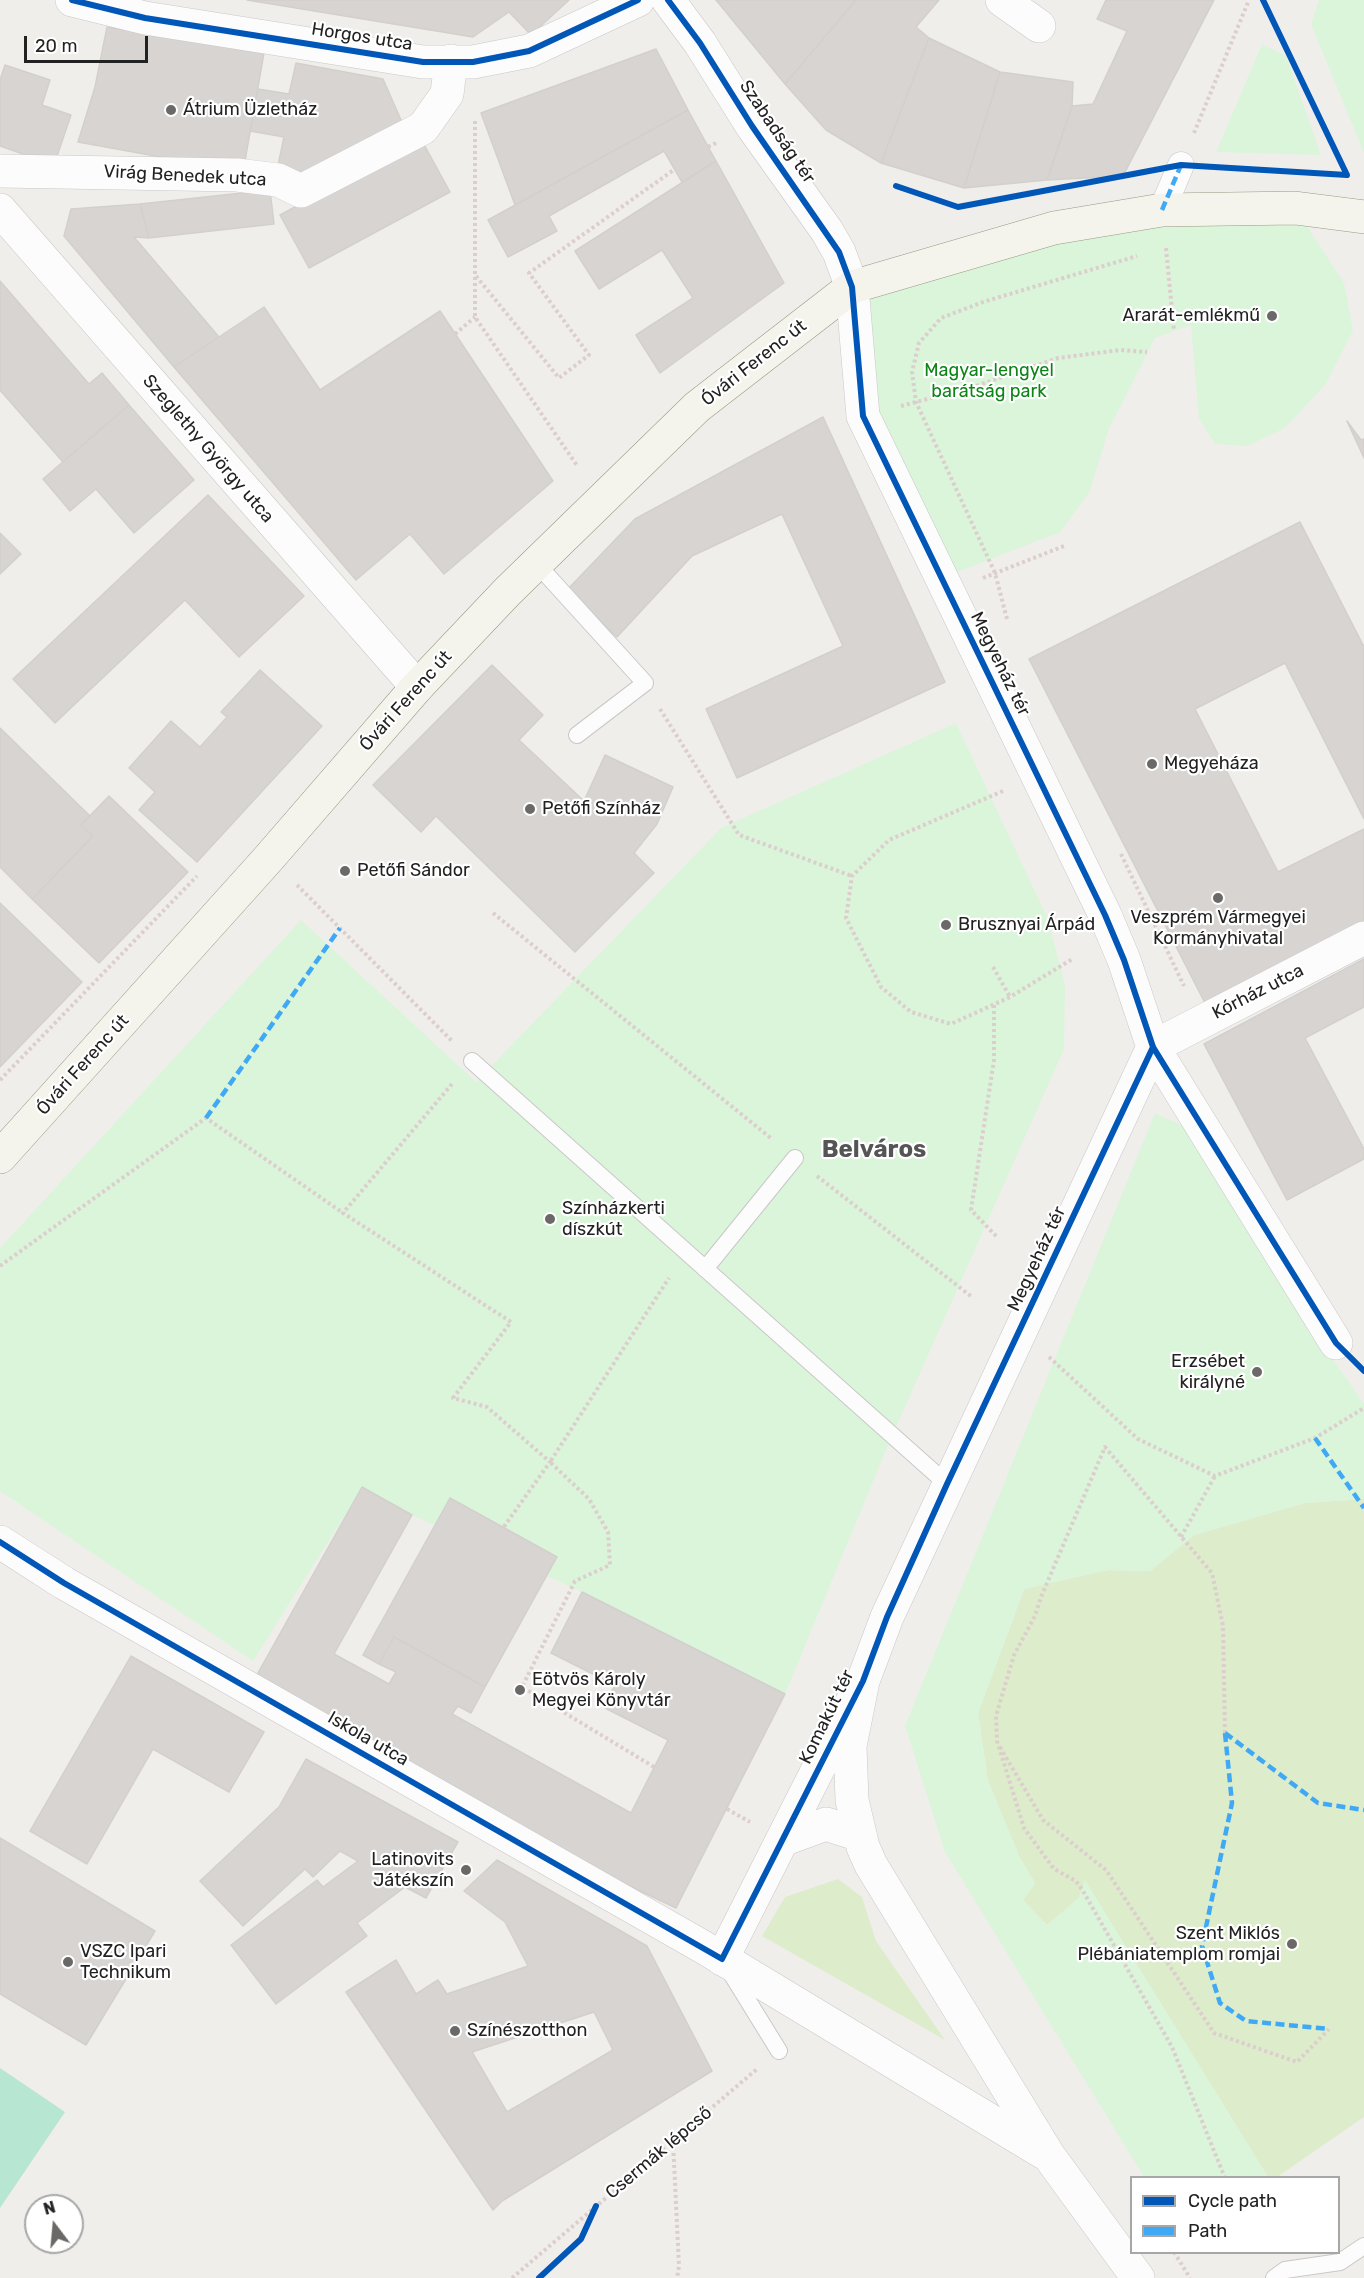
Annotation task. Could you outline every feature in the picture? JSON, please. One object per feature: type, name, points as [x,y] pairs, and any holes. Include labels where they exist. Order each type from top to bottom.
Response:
[{"type":"main road","points":[[852,287],[1054,228],[1162,210],[1295,208],[1364,217]]},
{"type":"main road","name":"Óvári Ferenc út","points":[[0,1157],[260,867],[417,687],[536,563],[697,407],[852,287]]},
{"type":"street","name":"Horgos utca","points":[[72,0],[145,18],[423,62],[473,62],[529,51],[638,0]]},
{"type":"street","name":"Szabadság tér","points":[[668,0],[700,43],[752,126],[827,231],[839,252],[852,287]]},
{"type":"street","points":[[1002,0],[1039,26]]},
{"type":"street","name":"Virág Benedek utca","points":[[0,171],[237,175],[278,180],[301,191],[423,128],[447,94],[451,61]]},
{"type":"street","points":[[1162,210],[1181,165]]},
{"type":"street","name":"Szeglethy György utca","points":[[0,210],[417,687]]},
{"type":"street","name":"Megyeház tér","points":[[852,287],[863,416],[1105,915],[1124,960],[1153,1047],[1336,1343]]},
{"type":"street","name":"Kórház utca","points":[[1153,1047],[1364,938]]},
{"type":"street","name":"Megyeház tér","points":[[947,1484],[1153,1047]]},
{"type":"street","name":"Komakút tér","points":[[722,1959],[863,1681],[887,1617],[947,1484]]},
{"type":"street","name":"Iskola utca","points":[[0,1542],[64,1583],[722,1959]]},
{"type":"street","name":"Komakút tér","points":[[863,1681],[849,1746],[852,1800],[860,1835],[871,1865],[1048,2156],[1138,2278]]},
{"type":"street","points":[[782,1840],[826,1824],[860,1835]]},
{"type":"street","points":[[722,1959],[1048,2156]]},
{"type":"lane","points":[[536,563],[645,683],[577,735]]},
{"type":"lane","points":[[471,1061],[947,1484]]},
{"type":"lane","points":[[705,1269],[795,1158]]},
{"type":"lane","points":[[722,1959],[778,2051]]},
{"type":"lane","points":[[1274,2278],[1285,2270],[1340,2262],[1364,2246]]},
{"type":"path","points":[[1181,165],[1249,0]]},
{"type":"path","points":[[475,119],[475,317],[578,467]]},
{"type":"path","points":[[476,276],[559,378],[590,355],[529,273],[675,169]]},
{"type":"path","points":[[1162,210],[1174,331]]},
{"type":"path","points":[[1154,250],[1178,247]]},
{"type":"path","points":[[994,573],[916,402],[912,372],[919,343],[941,318],[983,302],[1143,254]]},
{"type":"path","points":[[455,333],[475,317]]},
{"type":"path","points":[[916,402],[976,386],[1058,358],[1121,350],[1147,352]]},
{"type":"path","points":[[948,591],[1064,546]]},
{"type":"path","points":[[645,683],[739,835],[852,876]]},
{"type":"path","points":[[1004,791],[889,840],[852,876],[846,918],[881,987],[911,1012],[951,1024],[1010,997],[1074,958]]},
{"type":"path","points":[[294,882],[471,1061],[343,1213]]},
{"type":"path","points":[[493,913],[795,1158],[972,1297]]},
{"type":"path","points":[[993,967],[1010,997]]},
{"type":"path","points":[[994,1005],[994,1060],[971,1210],[998,1238]]},
{"type":"path","points":[[0,1266],[206,1118],[343,1213],[511,1322],[453,1398],[487,1407],[589,1499],[608,1532],[610,1565],[575,1581],[522,1687],[654,1767]]},
{"type":"path","points":[[503,1528],[550,1462],[686,1251]]},
{"type":"path","points":[[1046,1354],[1138,1439],[1215,1476]]},
{"type":"path","points":[[1181,1537],[1215,1476],[1315,1438],[1364,1408]]},
{"type":"path","points":[[1224,2176],[1172,2047],[1083,1891],[1076,1881],[1054,1869],[1024,1828],[997,1741],[996,1716],[1014,1654],[1035,1616],[1105,1447],[1212,1572],[1223,1626],[1225,1733]]},
{"type":"path","points":[[997,1741],[1043,1820],[1106,1870],[1214,2033],[1297,2062],[1329,2029]]},
{"type":"path","points":[[673,2140],[679,2266],[677,2278]]},
{"type":"path","points":[[1175,2254],[1190,2278]]},
{"type":"green space","points":[[1319,0],[1364,0],[1364,153],[1311,24]]},
{"type":"green space","points":[[1262,44],[1286,56],[1321,155],[1216,152]]},
{"type":"green space","name":"Magyar-lengyel barátság park","points":[[1295,208],[1344,283],[1353,331],[1325,385],[1285,428],[1247,446],[1215,444],[1199,419],[1191,325],[1155,338],[1108,431],[1090,491],[1060,532],[942,578],[863,416],[852,287],[1054,228]]},
{"type":"green space","points":[[956,723],[1047,917],[1065,985],[1064,1049],[888,1445],[785,1694],[582,1592],[412,1515],[362,1488],[253,1661],[0,1491],[0,1248],[301,920],[476,1082],[721,828]]},
{"type":"green space","points":[[1155,1113],[1185,1127],[1303,1317],[1364,1404],[1364,1499],[1305,1503],[1194,1535],[1150,1571],[1108,1570],[1024,1589],[978,1714],[988,1781],[1020,1858],[1035,1884],[1023,1900],[1047,1925],[1079,1898],[1085,1880],[1267,2176],[1143,2176],[945,1852],[905,1726]]},
{"type":"green space","points":[[1364,1499],[1364,2117],[1278,2176],[1267,2176],[1085,1881],[1079,1898],[1047,1925],[1023,1900],[1035,1883],[1020,1858],[988,1781],[978,1713],[1024,1589],[1108,1570],[1150,1571],[1194,1535],[1305,1503]]},
{"type":"green space","points":[[838,1879],[862,1897],[876,1941],[945,2040],[762,1936],[785,1897]]},
{"type":"green space","points":[[0,2068],[65,2112],[0,2208]]},
{"type":"building","points":[[247,0],[569,0],[531,35],[509,12],[473,37]]},
{"type":"building","points":[[716,0],[856,0],[785,84]]},
{"type":"building","points":[[856,0],[939,0],[916,27],[929,38],[881,163],[826,130],[785,84]]},
{"type":"building","points":[[1106,0],[1214,0],[1123,176],[1047,180],[1072,106],[1093,104],[1127,31],[1097,19]]},
{"type":"building","name":"Átrium Üzletház","points":[[107,27],[264,53],[243,172],[78,142],[95,87]]},
{"type":"building","points":[[929,38],[1000,72],[964,188],[881,163]]},
{"type":"building","points":[[656,49],[688,110],[515,205],[481,113]]},
{"type":"building","points":[[296,63],[383,79],[405,129],[311,175],[277,170],[284,137],[250,131],[258,89],[289,94]]},
{"type":"building","points":[[5,65],[50,80],[42,105],[71,115],[54,165],[0,146],[0,80]]},
{"type":"building","points":[[1000,72],[1073,82],[1072,106],[1047,180],[964,188]]},
{"type":"building","points":[[688,110],[716,161],[682,182],[664,151],[549,216],[557,231],[508,257],[488,220]]},
{"type":"building","points":[[421,139],[450,192],[309,268],[280,215]]},
{"type":"building","points":[[716,161],[784,283],[660,373],[636,335],[693,298],[662,250],[599,289],[575,251]]},
{"type":"building","points":[[270,190],[274,224],[149,238],[140,204]]},
{"type":"building","points":[[140,204],[149,238],[134,237],[219,337],[174,367],[64,236],[71,209]]},
{"type":"building","points":[[0,281],[89,384],[102,373],[129,405],[63,462],[0,390]]},
{"type":"building","points":[[264,307],[320,390],[440,311],[553,481],[444,574],[410,534],[356,580],[174,367]]},
{"type":"building","points":[[129,405],[194,480],[134,533],[96,489],[70,511],[43,479]]},
{"type":"building","points":[[823,417],[945,682],[737,778],[706,709],[843,646],[782,514],[692,556],[617,637],[567,590],[635,519]]},
{"type":"building","points":[[1347,421],[1361,440],[1364,439],[1364,458]]},
{"type":"building","points":[[208,495],[304,596],[239,657],[185,600],[55,723],[13,679]]},
{"type":"building","name":"Megyeháza","points":[[1300,522],[1364,647],[1364,819],[1285,663],[1195,709],[1278,872],[1364,829],[1364,929],[1208,1009],[1029,659]]},
{"type":"building","points":[[0,533],[21,554],[0,574]]},
{"type":"building","name":"Petőfi Színház","points":[[492,665],[543,715],[519,740],[584,801],[605,755],[673,787],[657,824],[634,853],[654,873],[575,952],[436,816],[421,832],[373,785]]},
{"type":"building","points":[[260,670],[322,726],[197,862],[139,810],[155,792],[129,768],[171,721],[200,747],[227,717],[221,712]]},
{"type":"building","points":[[0,728],[90,816],[81,825],[93,836],[32,899],[0,867]]},
{"type":"building","points":[[109,796],[188,872],[99,963],[32,899],[93,836],[81,825]]},
{"type":"building","points":[[0,903],[82,982],[0,1067]]},
{"type":"building","points":[[1364,959],[1364,1007],[1305,1038],[1364,1149],[1364,1159],[1287,1200],[1204,1044]]},
{"type":"building","points":[[362,1487],[412,1515],[334,1654],[389,1684],[396,1672],[379,1664],[394,1637],[485,1687],[471,1713],[458,1706],[452,1714],[631,1813],[668,1740],[603,1707],[615,1685],[551,1653],[582,1592],[785,1694],[676,1908],[598,1871],[254,1680]]},
{"type":"building","points":[[450,1498],[557,1557],[485,1687],[394,1637],[379,1664],[363,1655]]},
{"type":"building","points":[[131,1656],[264,1732],[229,1792],[153,1749],[87,1864],[30,1831]]},
{"type":"building","points":[[306,1759],[458,1842],[426,1898],[405,1887],[357,1923],[367,1936],[276,2004],[231,1945],[317,1880],[323,1887],[358,1861],[340,1851],[313,1877],[305,1869],[243,1926],[200,1881],[279,1807]]},
{"type":"building","name":"VSZC Ipari Technikum","points":[[0,1838],[155,1931],[86,2045],[0,1994]]},
{"type":"building","name":"Színészotthon","points":[[497,1860],[647,1946],[712,2071],[502,2201],[493,2210],[346,1992],[396,1960],[416,1994],[438,1980],[447,1994],[528,1966],[505,1922],[464,1891]],"holes":[[[594,2012],[613,2050],[507,2112],[472,2052]]]},
{"type":"marked path","points":[[1162,210],[1181,165]]},
{"type":"marked path","points":[[206,1118],[340,928]]},
{"type":"marked path","points":[[1315,1438],[1364,1508]]},
{"type":"marked path","points":[[1225,1733],[1232,1803],[1202,1946],[1220,2003],[1246,2021],[1329,2029]]},
{"type":"marked path","points":[[1225,1733],[1318,1803],[1364,1810]]},
{"type":"cycle path","points":[[72,0],[145,18],[423,62],[473,62],[529,51],[638,0]]},
{"type":"cycle path","points":[[668,0],[700,43],[752,126],[839,252],[852,287],[863,416],[1105,915],[1124,960],[1153,1047],[1336,1343],[1364,1371]]},
{"type":"cycle path","points":[[896,186],[958,207],[1181,165],[1347,175],[1263,0]]},
{"type":"cycle path","points":[[0,1542],[64,1583],[722,1959],[863,1681],[887,1617],[947,1484],[1153,1047]]},
{"type":"cycle path","points":[[539,2278],[581,2239],[596,2206]]},
{"type":"place","name":"Átrium Üzletház","points":[[171,110]]},
{"type":"place","name":"Ararát-emlékmű","points":[[1272,316]]},
{"type":"place","name":"Megyeháza","points":[[1152,764]]},
{"type":"place","name":"Petőfi Színház","points":[[530,809]]},
{"type":"place","name":"Petőfi Sándor","points":[[345,871]]},
{"type":"place","name":"Veszprém Vármegyei Kormányhivatal","points":[[1218,898]]},
{"type":"place","name":"Brusznyai Árpád","points":[[946,925]]},
{"type":"place","name":"Színházkerti díszkút","points":[[550,1219]]},
{"type":"place","name":"Erzsébet királyné","points":[[1257,1372]]},
{"type":"place","name":"Eötvös Károly Megyei Könyvtár","points":[[520,1690]]},
{"type":"place","name":"Latinovits Játékszín","points":[[466,1870]]},
{"type":"place","name":"Szent Miklós Plébániatemplom romjai","points":[[1292,1944]]},
{"type":"place","name":"VSZC Ipari Technikum","points":[[68,1962]]},
{"type":"place","name":"Színészotthon","points":[[455,2031]]},
{"type":"district","name":"Belváros","points":[[874,1150]]}]
